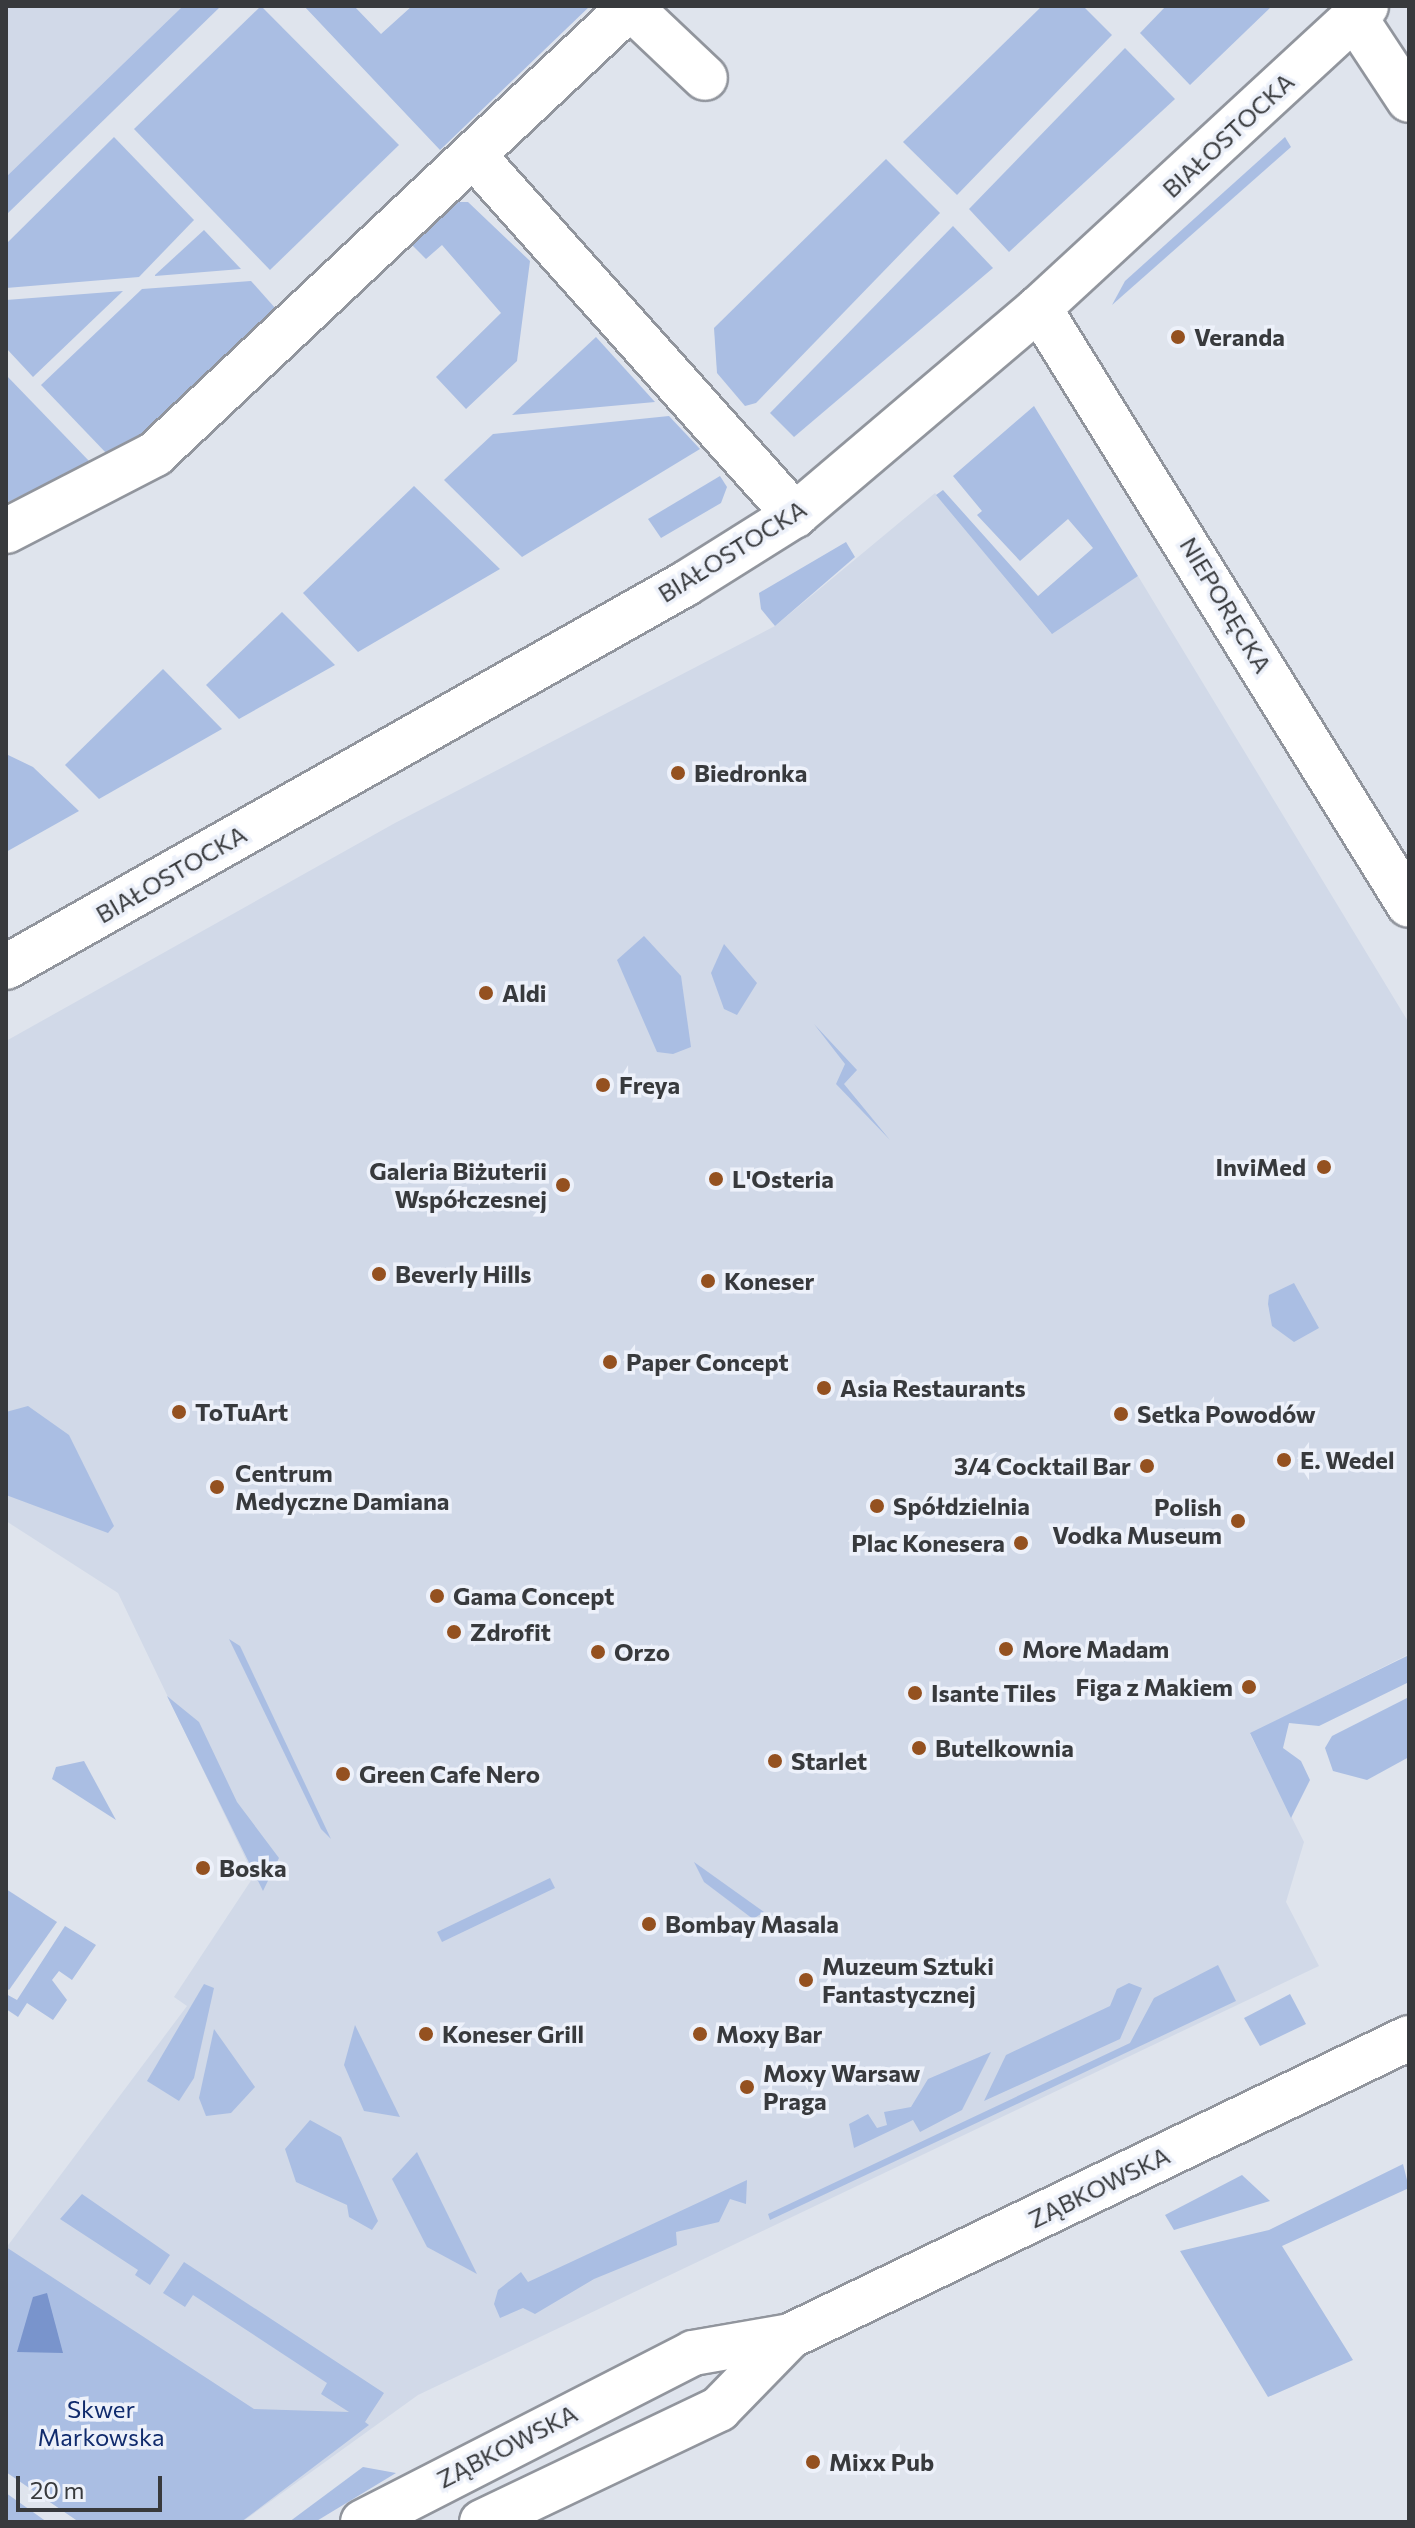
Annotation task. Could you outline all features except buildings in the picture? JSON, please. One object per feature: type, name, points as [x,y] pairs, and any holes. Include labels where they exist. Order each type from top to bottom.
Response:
[{"type":"street","points":[[6,531],[155,454],[630,6],[705,78]]},
{"type":"street","points":[[1360,12],[1409,100]]},
{"type":"street","name":"BIAŁOSTOCKA","points":[[6,967],[685,584],[795,515],[1039,308],[1360,12]]},
{"type":"street","points":[[474,156],[795,515]]},
{"type":"street","name":"NIEPORĘCKA","points":[[1039,308],[1409,905]]},
{"type":"street","name":"ZĄBKOWSKA","points":[[363,2522],[693,2353],[790,2336],[1409,2038]]},
{"type":"street","name":"ZĄBKOWSKA","points":[[482,2522],[719,2409],[790,2336]]},
{"type":"shaded area","points":[[6,6],[183,6],[6,177]]},
{"type":"shaded area","name":"Koneser","points":[[935,493],[1051,633],[1138,576],[1409,1023],[1409,1654],[1250,1734],[1304,1842],[1286,1902],[1319,1966],[418,2395],[242,2522],[79,2522],[6,2472],[6,2248],[187,2006],[174,1997],[254,1876],[118,1593],[6,1521],[6,1041],[395,823],[775,626]]},
{"type":"shaded area","points":[[47,2293],[63,2353],[17,2352],[33,2297]]},
{"type":"green space","points":[[183,6],[221,6],[6,215],[6,177]]},
{"type":"green space","points":[[261,6],[399,145],[270,270],[134,129]]},
{"type":"green space","points":[[304,6],[354,6],[381,34],[412,6],[590,6],[440,150]]},
{"type":"green space","points":[[1042,6],[1083,6],[1112,35],[957,195],[903,142]]},
{"type":"green space","points":[[1166,6],[1272,6],[1190,85],[1140,33]]},
{"type":"green space","points":[[1125,48],[1175,99],[1009,252],[969,209]]},
{"type":"green space","points":[[114,137],[194,220],[139,277],[6,288],[6,244]]},
{"type":"green space","points":[[1285,137],[1291,147],[1112,305],[1125,281]]},
{"type":"green space","points":[[886,159],[940,213],[756,403],[745,406],[717,373],[714,328]]},
{"type":"green space","points":[[448,202],[468,202],[530,261],[517,361],[466,409],[436,377],[501,313],[442,245],[426,259],[407,240]]},
{"type":"green space","points":[[953,226],[993,268],[794,437],[770,413]]},
{"type":"green space","points":[[204,230],[241,269],[155,276],[155,275]]},
{"type":"green space","points":[[251,281],[276,309],[139,438],[108,455],[41,385],[142,289]]},
{"type":"green space","points":[[123,291],[33,377],[6,348],[6,300]]},
{"type":"green space","points":[[596,337],[655,402],[512,415]]},
{"type":"green space","points":[[6,375],[90,462],[6,503]]},
{"type":"green space","points":[[1034,406],[1138,576],[1052,634],[936,495],[943,490],[1038,596],[1093,548],[1068,519],[1020,561],[977,515],[982,511],[953,476]]},
{"type":"green space","points":[[669,416],[700,449],[522,557],[444,480],[493,434]]},
{"type":"green space","points":[[720,476],[727,487],[721,503],[661,538],[648,519]]},
{"type":"green space","points":[[414,486],[500,569],[358,652],[303,593]]},
{"type":"green space","points":[[846,542],[855,557],[775,626],[761,609],[759,593]]},
{"type":"green space","points":[[282,612],[335,665],[239,719],[206,685]]},
{"type":"green space","points":[[163,669],[222,729],[99,799],[65,765]]},
{"type":"green space","points":[[6,754],[33,767],[79,811],[6,852]]},
{"type":"green space","points":[[644,936],[681,976],[691,1047],[673,1054],[657,1052],[617,960]]},
{"type":"green space","points":[[724,944],[757,983],[737,1015],[724,1009],[711,973]]},
{"type":"green space","points":[[814,1024],[857,1070],[844,1084],[890,1140],[836,1084],[845,1064]]},
{"type":"green space","points":[[1294,1283],[1319,1328],[1294,1342],[1272,1326],[1268,1304],[1269,1295]]},
{"type":"green space","points":[[28,1406],[69,1435],[114,1526],[108,1533],[6,1495],[6,1412]]},
{"type":"green space","points":[[229,1639],[240,1646],[331,1839],[321,1829]]},
{"type":"green space","points":[[1409,1655],[1409,1682],[1319,1726],[1289,1723],[1283,1748],[1301,1761],[1310,1780],[1291,1818],[1250,1733]]},
{"type":"green space","points":[[167,1696],[199,1722],[237,1802],[279,1858],[263,1891]]},
{"type":"green space","points":[[1409,1697],[1409,1757],[1367,1780],[1333,1771],[1325,1748],[1332,1736]]},
{"type":"green space","points":[[84,1761],[116,1820],[52,1779],[56,1767]]},
{"type":"green space","points":[[694,1862],[764,1912],[753,1919],[704,1882]]},
{"type":"green space","points":[[550,1878],[555,1888],[442,1942],[437,1932]]},
{"type":"green space","points":[[6,1889],[57,1922],[9,1990],[6,1988]]},
{"type":"green space","points":[[65,1926],[96,1945],[72,1980],[59,1971],[52,1980],[67,2000],[53,2020],[27,2003],[18,2017],[6,2009],[6,1994],[17,2000]]},
{"type":"green space","points":[[1218,1965],[1236,2001],[770,2220],[768,2214],[1130,2043],[1154,1998]]},
{"type":"green space","points":[[1129,1983],[1142,1988],[1120,2039],[984,2101],[1006,2055],[1110,2006],[1117,1989]]},
{"type":"green space","points":[[204,1984],[214,1988],[194,2078],[179,2101],[147,2081]]},
{"type":"green space","points":[[1290,1994],[1306,2024],[1260,2046],[1244,2018]]},
{"type":"green space","points":[[355,2025],[400,2117],[364,2111],[344,2065]]},
{"type":"green space","points":[[214,2029],[255,2087],[231,2113],[206,2116],[199,2098]]},
{"type":"green space","points":[[991,2052],[962,2110],[920,2132],[913,2120],[854,2148],[849,2124],[868,2114],[877,2128],[887,2125],[884,2112],[911,2107],[928,2079]]},
{"type":"green space","points":[[310,2120],[341,2137],[378,2221],[372,2230],[349,2217],[347,2205],[296,2182],[285,2149]]},
{"type":"green space","points":[[417,2152],[477,2274],[427,2247],[392,2179]]},
{"type":"green space","points":[[1403,2164],[1409,2188],[1282,2246],[1353,2360],[1268,2397],[1180,2251],[1269,2230]]},
{"type":"green space","points":[[1242,2175],[1270,2201],[1174,2230],[1165,2215]]},
{"type":"green space","points":[[747,2180],[746,2204],[730,2199],[719,2222],[676,2232],[677,2245],[594,2279],[535,2314],[523,2308],[500,2318],[494,2304],[498,2290],[521,2272],[528,2282]]},
{"type":"green space","points":[[82,2194],[170,2255],[150,2285],[135,2275],[138,2270],[60,2219]]},
{"type":"green space","name":"Skwer Markowska","points":[[6,2247],[254,2409],[349,2412],[321,2394],[327,2383],[193,2295],[185,2307],[163,2293],[184,2262],[384,2393],[365,2422],[369,2425],[241,2522],[79,2522],[6,2472]]},
{"type":"green space","points":[[363,2467],[396,2473],[315,2522],[289,2522]]},
{"type":"green space","points":[[6,2493],[47,2522],[6,2522]]},
{"type":"place","name":"Veranda","points":[[1178,337]]},
{"type":"place","name":"Biedronka","points":[[678,773]]},
{"type":"place","name":"Aldi","points":[[486,993]]},
{"type":"place","name":"Freya","points":[[603,1085]]},
{"type":"place","name":"InviMed","points":[[1324,1167]]},
{"type":"place","name":"L'Osteria","points":[[716,1179]]},
{"type":"place","name":"Galeria Biżuterii Współczesnej","points":[[563,1185]]},
{"type":"place","name":"Beverly Hills","points":[[379,1274]]},
{"type":"place","name":"Koneser","points":[[708,1281]]},
{"type":"place","name":"Paper Concept","points":[[610,1362]]},
{"type":"place","name":"Asia Restaurants","points":[[824,1388]]},
{"type":"place","name":"ToTuArt","points":[[179,1412]]},
{"type":"place","name":"Setka Powodów","points":[[1121,1414]]},
{"type":"place","name":"E. Wedel","points":[[1284,1460]]},
{"type":"place","name":"3/4 Cocktail Bar","points":[[1147,1466]]},
{"type":"place","name":"Centrum Medyczne Damiana","points":[[217,1487]]},
{"type":"place","name":"Spółdzielnia","points":[[877,1506]]},
{"type":"place","name":"Polish Vodka Museum","points":[[1238,1521]]},
{"type":"place","name":"Plac Konesera","points":[[1021,1543]]},
{"type":"place","name":"Gama Concept","points":[[437,1596]]},
{"type":"place","name":"Zdrofit","points":[[454,1632]]},
{"type":"place","name":"More Madam","points":[[1006,1649]]},
{"type":"place","name":"Orzo","points":[[598,1652]]},
{"type":"place","name":"Figa z Makiem","points":[[1249,1687]]},
{"type":"place","name":"Isante Tiles","points":[[915,1693]]},
{"type":"place","name":"Butelkownia","points":[[919,1748]]},
{"type":"place","name":"Starlet","points":[[775,1761]]},
{"type":"place","name":"Green Cafe Nero","points":[[343,1774]]},
{"type":"place","name":"Boska","points":[[203,1868]]},
{"type":"place","name":"Bombay Masala","points":[[649,1924]]},
{"type":"place","name":"Muzeum Sztuki Fantastycznej","points":[[806,1980]]},
{"type":"place","name":"Koneser Grill","points":[[426,2034]]},
{"type":"place","name":"Moxy Bar","points":[[700,2034]]},
{"type":"place","name":"Moxy Warsaw Praga","points":[[747,2087]]},
{"type":"place","name":"Mixx Pub","points":[[813,2462]]}]
